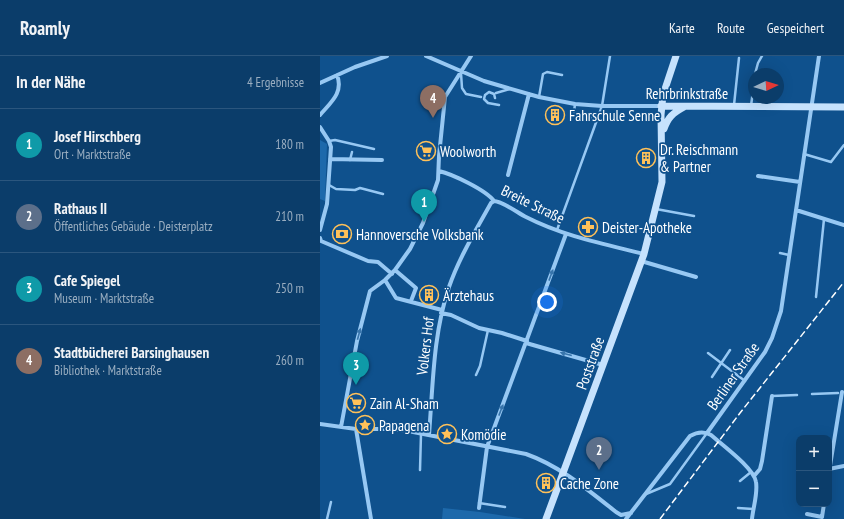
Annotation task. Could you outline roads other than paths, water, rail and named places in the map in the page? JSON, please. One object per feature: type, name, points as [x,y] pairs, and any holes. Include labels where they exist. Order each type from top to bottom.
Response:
[{"type":"main road","name":"Poststraße","points":[[546,519],[644,254],[662,182],[661,106],[663,94],[676,56]]},
{"type":"main road","name":"Rehrbrinkstraße","points":[[661,106],[844,107]]},
{"type":"main road","points":[[662,135],[666,121],[669,117],[684,107]]},
{"type":"street","points":[[320,83],[356,67],[387,56]]},
{"type":"street","name":"Rehrbrinkstraße","points":[[426,56],[484,81],[539,97],[575,104],[602,106],[661,106]]},
{"type":"street","points":[[341,427],[357,341],[370,291],[394,272],[410,249],[423,223],[438,180],[445,97],[471,56]]},
{"type":"street","name":"Berliner Straße","points":[[626,519],[690,436],[701,432],[708,433],[745,382],[765,352],[772,338],[781,311],[819,56]]},
{"type":"street","points":[[320,115],[336,95],[339,88],[337,75]]},
{"type":"street","points":[[508,174],[529,94]]},
{"type":"street","points":[[320,127],[331,147],[327,204],[320,230]]},
{"type":"street","points":[[330,159],[382,160]]},
{"type":"street","name":"Breite Straße","points":[[439,171],[481,191],[494,201],[497,201],[531,220],[557,231],[644,254]]},
{"type":"street","points":[[758,176],[800,182]]},
{"type":"street","name":"Volkers Hof","points":[[429,435],[437,338],[442,311],[449,286],[456,270],[491,203],[494,201]]},
{"type":"street","points":[[796,210],[844,225]]},
{"type":"street","points":[[479,506],[487,446],[566,234]]},
{"type":"street","points":[[320,238],[321,241],[368,261],[378,262],[394,272],[416,288],[411,302]]},
{"type":"street","points":[[641,262],[696,277]]},
{"type":"street","points":[[385,280],[396,298],[442,311],[479,328],[502,333],[526,342],[603,365]]},
{"type":"street","points":[[832,450],[841,392]]},
{"type":"street","points":[[754,476],[760,469],[762,461],[772,396]]},
{"type":"street","points":[[320,424],[356,429],[394,429],[526,454],[540,459],[563,473],[621,515],[631,513]]},
{"type":"street","points":[[356,429],[371,519]]},
{"type":"street","points":[[708,433],[754,476],[756,488],[752,519]]},
{"type":"street","points":[[832,469],[844,466]]},
{"type":"street","points":[[807,514],[823,518],[824,507]]},
{"type":"lane","points":[[557,231],[602,106],[610,56]]},
{"type":"lane","points":[[757,68],[762,56]]},
{"type":"lane","points":[[734,107],[739,58]]},
{"type":"lane","points":[[461,71],[463,90],[466,94],[481,97]]},
{"type":"lane","points":[[539,97],[543,74],[547,72],[562,74]]},
{"type":"lane","points":[[496,93],[510,89]]},
{"type":"lane","points":[[495,98],[494,94],[489,92],[484,95],[484,99],[488,104],[499,105]]},
{"type":"lane","points":[[575,104],[574,112],[598,119]]},
{"type":"lane","points":[[329,141],[335,140],[374,150]]},
{"type":"lane","points":[[804,154],[831,162],[844,145]]},
{"type":"lane","points":[[350,160],[352,152]]},
{"type":"lane","points":[[382,160],[385,156]]},
{"type":"lane","points":[[329,185],[336,189],[355,190],[360,188],[383,194]]},
{"type":"lane","points":[[656,209],[694,216]]},
{"type":"lane","points":[[816,297],[824,218]]},
{"type":"lane","points":[[780,252],[789,255]]},
{"type":"lane","points":[[476,375],[480,366],[488,330]]},
{"type":"lane","points":[[712,377],[730,350]]},
{"type":"lane","points":[[708,353],[745,382]]},
{"type":"lane","points":[[812,394],[841,392]]},
{"type":"lane","points":[[772,396],[798,395]]},
{"type":"lane","points":[[420,470],[421,433]]},
{"type":"lane","points":[[645,494],[670,484],[708,433]]},
{"type":"lane","points":[[740,480],[751,472]]},
{"type":"lane","points":[[327,519],[331,502]]},
{"type":"lane","points":[[479,506],[505,507]]},
{"type":"lane","points":[[738,508],[753,509]]},
{"type":"railway","points":[[660,519],[740,413],[844,282]]},
{"type":"place","name":"Fahrschule Senne","points":[[555,115]]},
{"type":"place","name":"Stadtbücherei Barsinghausen","points":[[433,118]]},
{"type":"place","name":"Woolworth","points":[[426,151]]},
{"type":"place","name":"Dr. Reischmann & Partner","points":[[646,158]]},
{"type":"place","name":"Josef Hirschberg","points":[[424,222]]},
{"type":"place","name":"Deister-Apotheke","points":[[588,227]]},
{"type":"place","name":"Hannoversche Volksbank","points":[[342,234]]},
{"type":"place","name":"Ärztehaus","points":[[429,295]]},
{"type":"place","name":"Cafe Spiegel","points":[[356,385]]},
{"type":"place","name":"Zain Al-Sham","points":[[356,403]]},
{"type":"place","name":"Papagena","points":[[365,425]]},
{"type":"place","name":"Komödie","points":[[447,434]]},
{"type":"place","name":"Rathaus II","points":[[599,470]]},
{"type":"place","name":"Cache Zone","points":[[546,483]]}]
